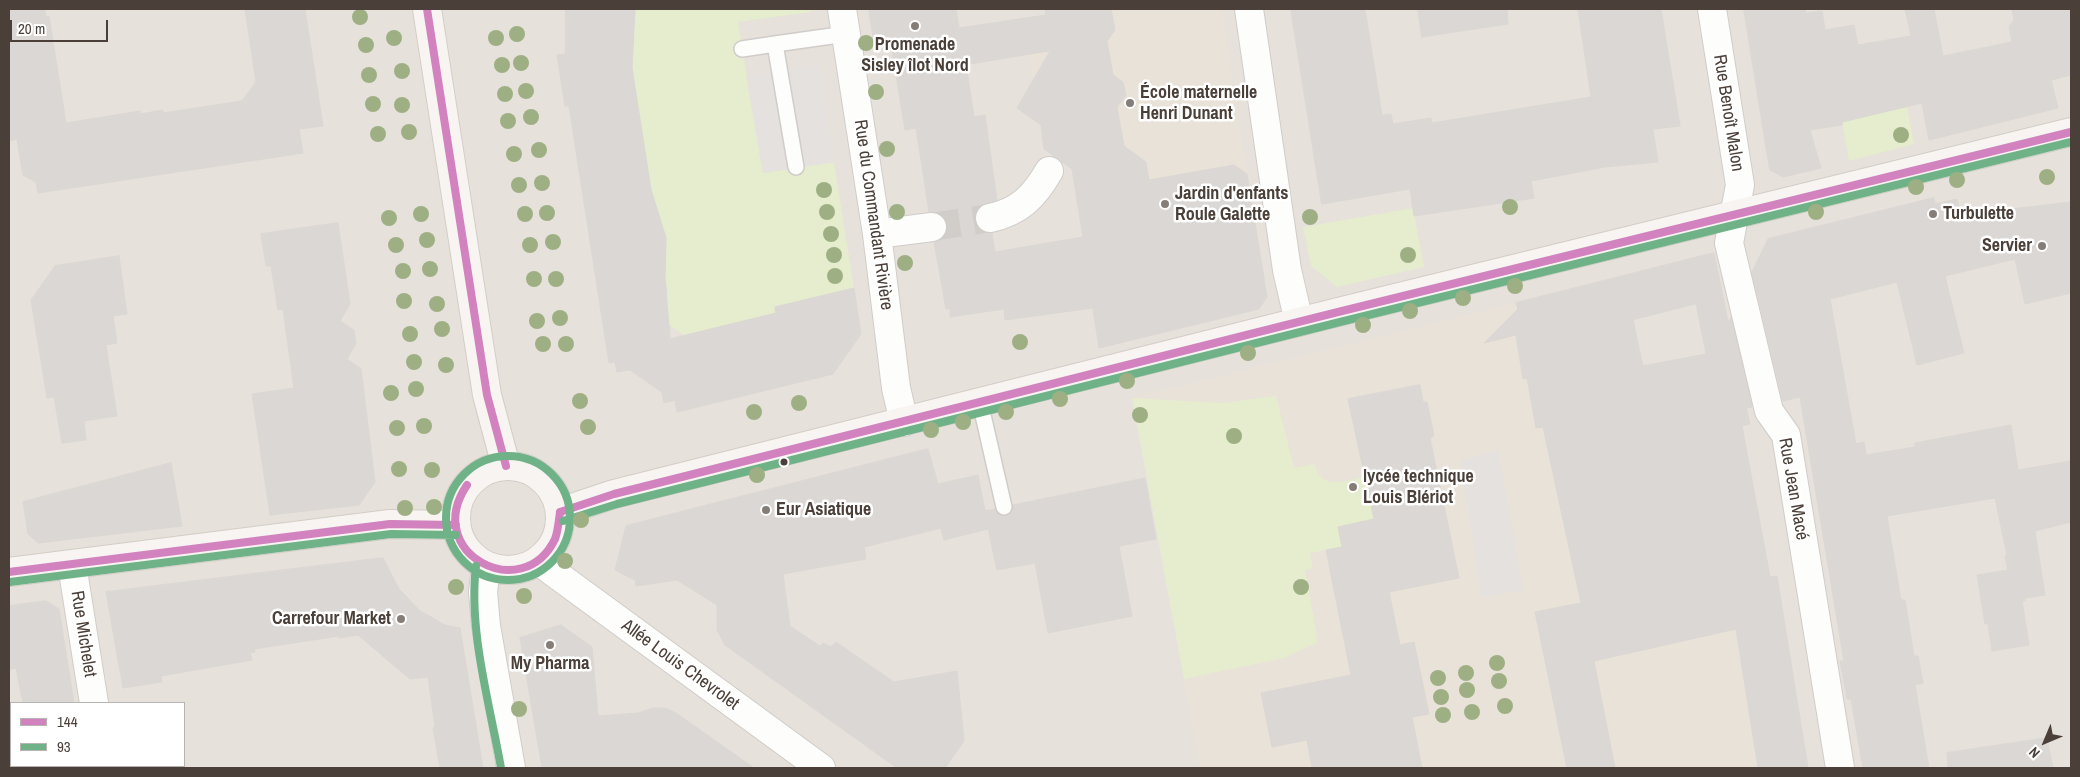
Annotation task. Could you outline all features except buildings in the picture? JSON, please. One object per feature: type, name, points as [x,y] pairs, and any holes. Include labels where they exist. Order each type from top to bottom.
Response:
[{"type":"street","points":[[426,9],[487,395],[506,466]]},
{"type":"street","points":[[1249,9],[1287,270],[1298,322]]},
{"type":"street","name":"Rue Benoît Malon","points":[[1712,9],[1740,185],[1734,216]]},
{"type":"street","name":"Rue du Commandant Rivière","points":[[844,21],[877,234],[896,388],[904,422]]},
{"type":"street","points":[[560,512],[598,498],[1298,322],[2071,132]]},
{"type":"street","points":[[990,218],[1007,214],[1020,208],[1037,191],[1049,171]]},
{"type":"street","name":"Rue Jean Macé","points":[[1734,216],[1729,243],[1769,410],[1786,435],[1840,768]]},
{"type":"street","points":[[877,234],[932,227]]},
{"type":"street","points":[[506,466],[526,469],[541,478],[554,493],[560,512],[560,524],[556,540],[546,554],[529,567],[508,571],[486,566],[466,550],[456,525],[458,501],[465,487],[483,472],[506,466]]},
{"type":"street","points":[[9,572],[390,524],[456,525]]},
{"type":"street","name":"Allée Louis Chevrolet","points":[[538,561],[821,768]]},
{"type":"street","name":"Rue Michelet","points":[[72,565],[94,702]]},
{"type":"street","points":[[486,566],[482,592],[486,626],[511,768]]},
{"type":"lane","points":[[742,49],[776,44],[844,21]]},
{"type":"lane","points":[[776,44],[796,167]]},
{"type":"lane","points":[[980,402],[1004,506]]},
{"type":"shaded area","points":[[9,9],[2071,9],[2071,768],[9,768]]},
{"type":"shaded area","name":"École maternelle Henri Dunant","points":[[1082,9],[1222,9],[1255,227],[1256,230],[1259,230],[1260,240],[1258,244],[1093,282],[1072,169],[1044,149],[1041,131],[1043,127],[1024,113],[1022,100],[1034,86],[1029,55],[994,60],[982,51],[977,25]]},
{"type":"shaded area","points":[[819,64],[834,162],[763,173],[746,76]]},
{"type":"shaded area","name":"lycée technique Louis Blériot","points":[[1519,302],[1584,619],[1776,576],[1808,768],[1200,768],[1132,398]]},
{"type":"shaded area","points":[[1498,450],[1523,590],[1482,597],[1460,461]]},
{"type":"green space","points":[[635,9],[810,9],[811,12],[738,22],[763,173],[834,162],[854,288],[776,307],[776,313],[697,332],[691,340],[663,321],[659,294],[668,293],[664,275],[664,238],[659,212],[655,203],[653,203],[632,68]]},
{"type":"green space","points":[[1907,106],[1914,144],[1849,161],[1842,122]]},
{"type":"green space","points":[[1413,208],[1424,267],[1337,287],[1311,266],[1303,227]]},
{"type":"green space","points":[[1276,396],[1294,468],[1315,464],[1323,478],[1335,482],[1365,477],[1374,519],[1342,547],[1310,553],[1313,568],[1305,570],[1318,642],[1284,658],[1184,679],[1132,398],[1223,403]]},
{"type":"tunnel","points":[[932,227],[990,218]]},
{"type":"transit line","name":"144","points":[[427,9],[487,395],[506,466]]},
{"type":"transit line","name":"144","points":[[560,512],[614,494],[1338,312],[2071,132]]},
{"type":"transit line","name":"93","points":[[563,521],[617,504],[1340,322],[2071,142]]},
{"type":"transit line","name":"93","points":[[508,456],[532,460],[552,474],[566,494],[570,518],[566,542],[552,562],[532,576],[508,580],[484,576],[464,562],[450,542],[446,518],[450,494],[464,474],[484,460],[508,456]]},
{"type":"transit line","name":"144","points":[[467,485],[456,510],[457,532],[466,550],[482,563],[501,569],[521,568],[540,559],[555,539],[560,512]]},
{"type":"transit line","name":"144","points":[[9,572],[390,524],[456,525]]},
{"type":"transit line","name":"93","points":[[10,582],[391,534],[456,535]]},
{"type":"transit line","name":"93","points":[[476,566],[474,590],[477,641],[501,768]]},
{"type":"place","name":"Promenade Sisley îlot Nord","points":[[915,26]]},
{"type":"place","name":"École maternelle Henri Dunant","points":[[1130,103]]},
{"type":"place","name":"Jardin d'enfants Roule Galette","points":[[1165,204]]},
{"type":"place","name":"Turbulette","points":[[1933,214]]},
{"type":"place","name":"Servier","points":[[2042,246]]},
{"type":"place","name":"lycée technique Louis Blériot","points":[[1353,487]]},
{"type":"place","name":"Eur Asiatique","points":[[766,510]]},
{"type":"place","name":"Carrefour Market","points":[[401,619]]},
{"type":"place","name":"My Pharma","points":[[550,645]]}]
